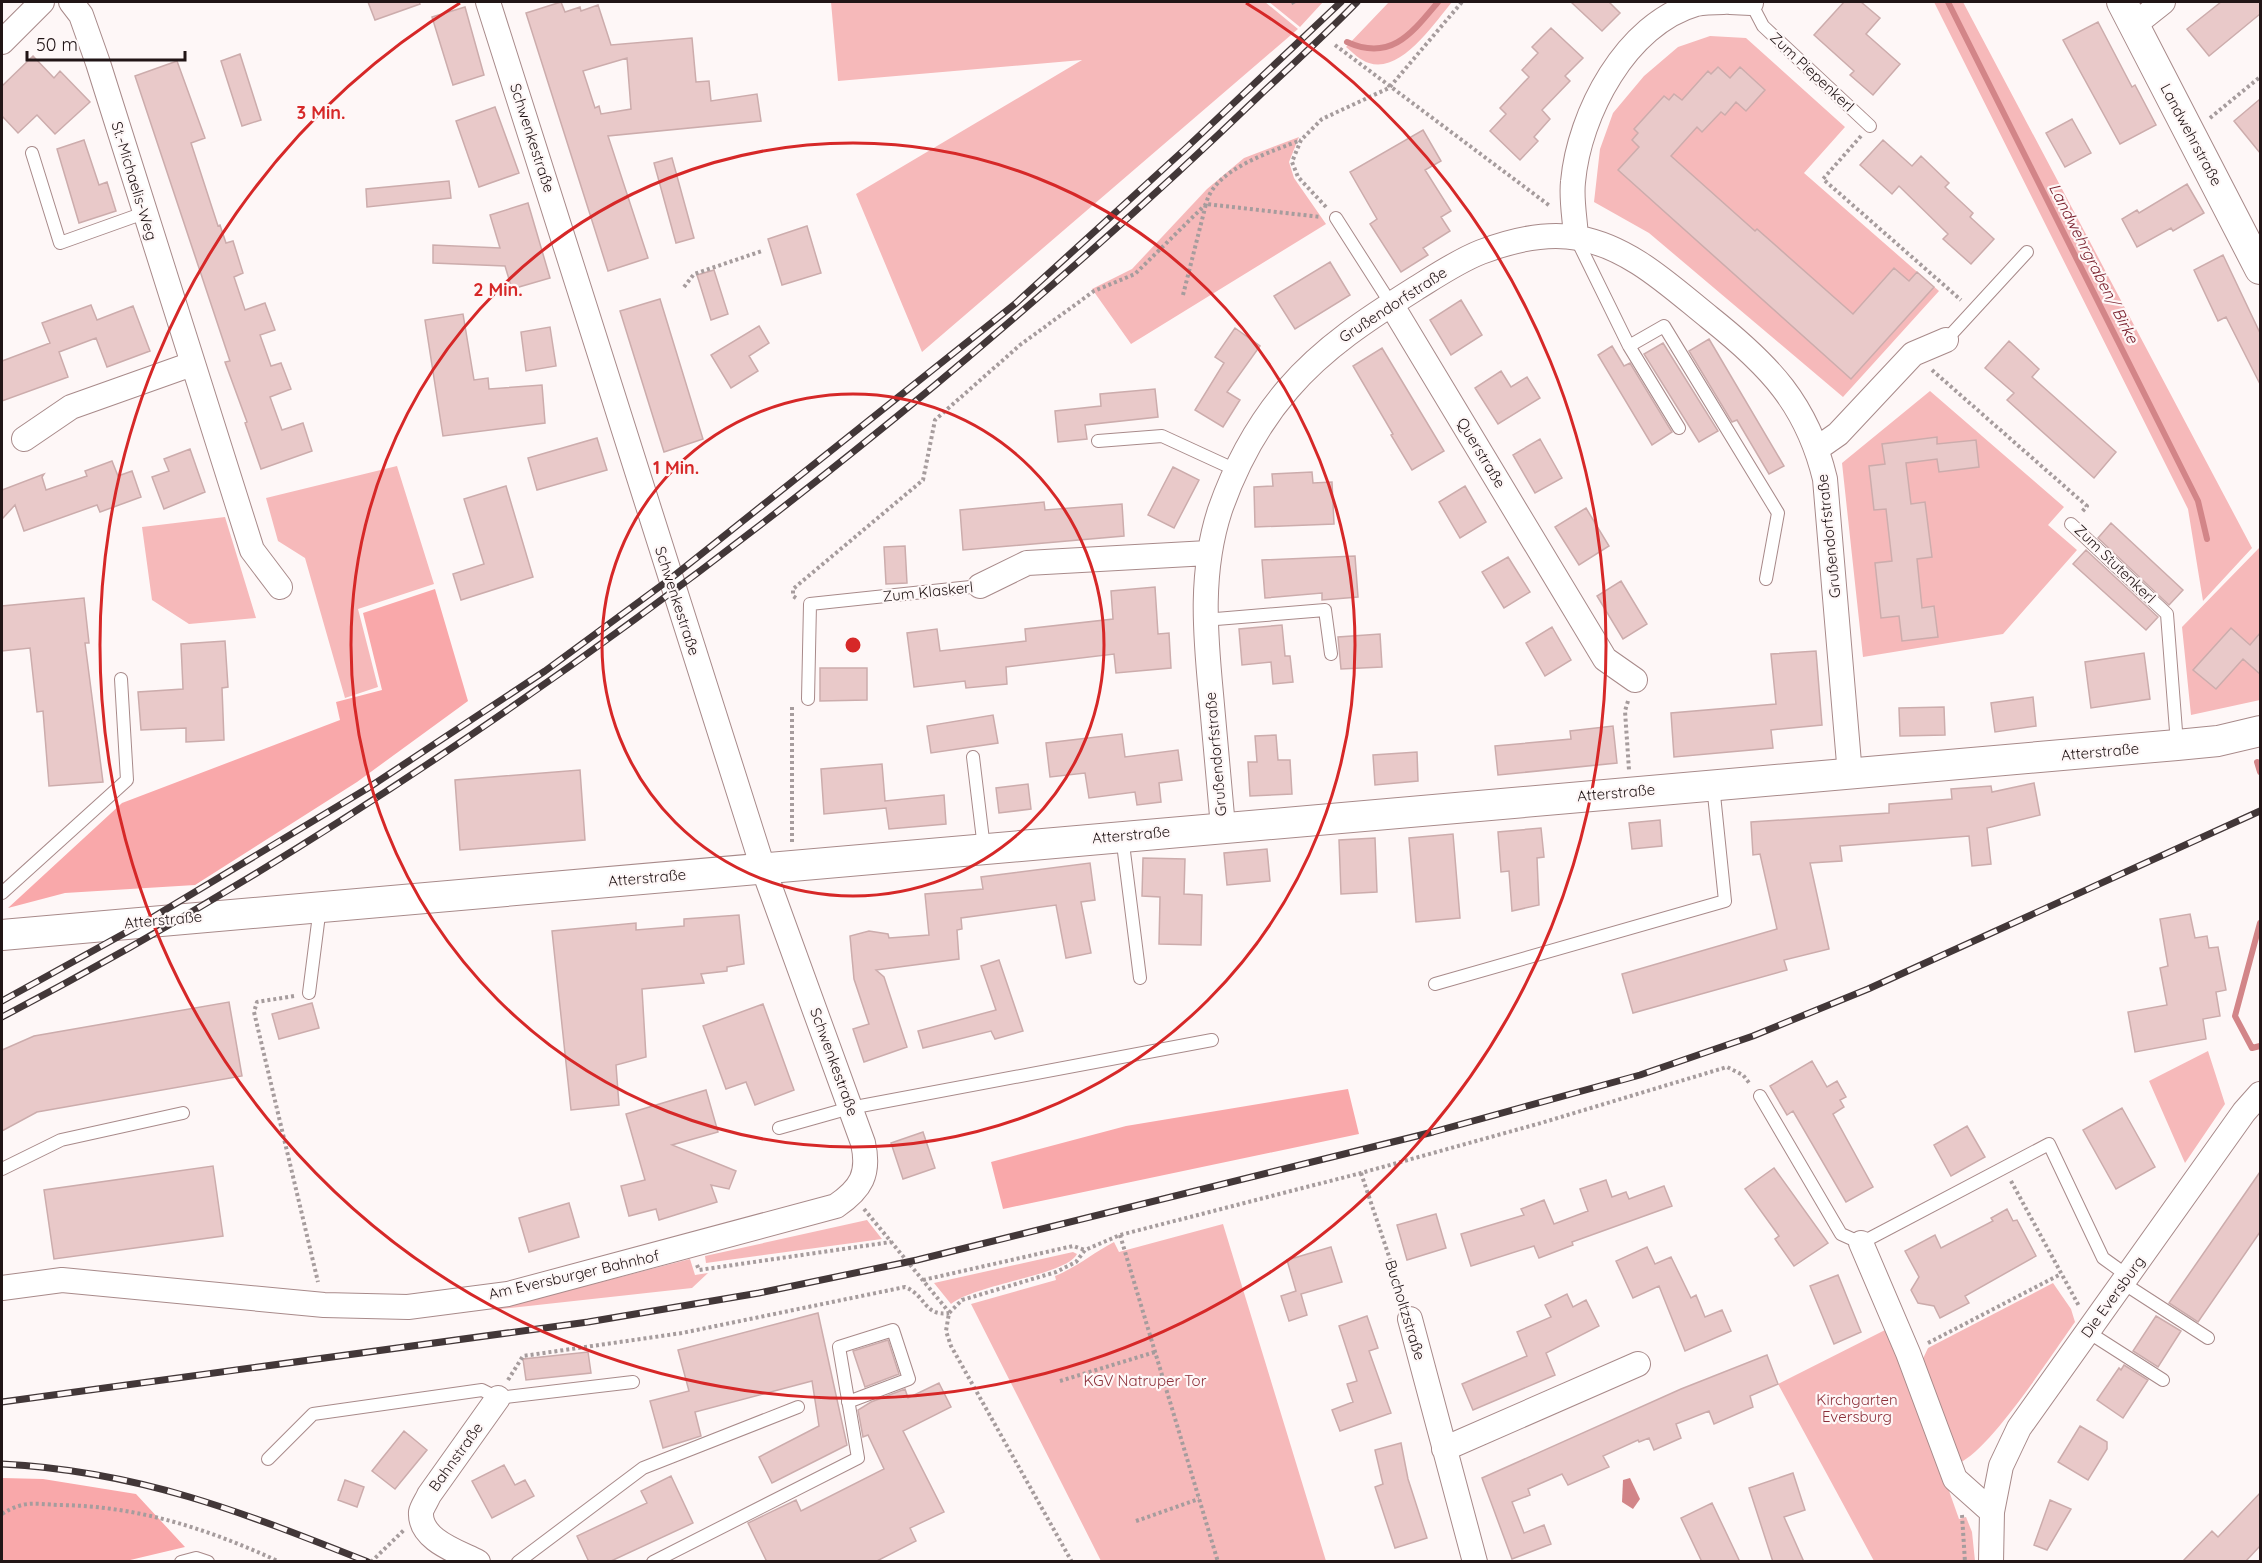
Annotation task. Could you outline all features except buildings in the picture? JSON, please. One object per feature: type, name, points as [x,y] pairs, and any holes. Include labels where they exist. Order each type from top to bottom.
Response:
[{"type":"street","points":[[2,42],[42,2]]},
{"type":"street","name":"St.-Michaelis-Weg","points":[[71,2],[81,15],[252,550],[280,587]]},
{"type":"street","name":"Schwenkestraße","points":[[488,2],[777,866],[867,1160],[862,1180],[852,1195]]},
{"type":"street","points":[[1576,237],[1573,183],[1580,142],[1591,109],[1605,83],[1623,58],[1650,31],[1675,13],[1697,4],[1724,2]]},
{"type":"street","points":[[2128,14],[2163,2]]},
{"type":"street","name":"Landwehrstraße","points":[[2128,14],[2260,269]]},
{"type":"street","name":"Grußendorfstraße","points":[[1222,827],[1204,620],[1208,553],[1220,510],[1236,470],[1259,427],[1288,389],[1335,342],[1391,304],[1480,252],[1527,238],[1576,237],[1607,246],[1644,266],[1754,352],[1782,383],[1803,415],[1818,448],[1825,479],[1850,774]]},
{"type":"street","name":"Querstraße","points":[[1391,304],[1605,659],[1635,680]]},
{"type":"street","points":[[1818,448],[1838,434],[1913,354],[1946,340]]},
{"type":"street","points":[[24,439],[71,406],[192,364]]},
{"type":"street","name":"Zum Klaskerl","points":[[980,586],[1027,563],[1208,553]]},
{"type":"street","name":"Atterstraße","points":[[2,935],[2177,745],[2218,741],[2260,731]]},
{"type":"street","name":"Die Eversburg","points":[[1991,1562],[1992,1512],[2001,1466],[2019,1428],[2244,1112],[2260,1094]]},
{"type":"street","name":"Am Eversburger Bahnhof","points":[[2,1288],[62,1280],[324,1305],[408,1307],[508,1294],[692,1247],[836,1206],[852,1195]]},
{"type":"street","points":[[1861,1243],[1908,1353],[1955,1479],[1992,1512]]},
{"type":"street","name":"Bucholtzstraße","points":[[1410,1319],[1475,1562]]},
{"type":"street","points":[[1444,1449],[1638,1364]]},
{"type":"street","name":"Bahnstraße","points":[[421,1512],[429,1495],[498,1398]]},
{"type":"street","points":[[421,1512],[426,1530],[439,1543],[478,1562]]},
{"type":"lane","name":"Zum Piepenkerl","points":[[1741,2],[1763,26],[1870,126]]},
{"type":"lane","points":[[32,153],[60,243],[144,213]]},
{"type":"lane","name":"Querstraße","points":[[1336,218],[1391,304]]},
{"type":"lane","points":[[1576,237],[1629,346],[1679,428]]},
{"type":"lane","points":[[1946,340],[2027,252]]},
{"type":"lane","points":[[1629,346],[1664,326],[1778,513],[1766,579]]},
{"type":"lane","points":[[1098,441],[1162,436],[1236,470]]},
{"type":"lane","name":"Zum Stutenkerl","points":[[2071,524],[2167,614],[2177,745]]},
{"type":"lane","name":"Zum Klaskerl","points":[[810,604],[980,586]]},
{"type":"lane","points":[[808,699],[810,604]]},
{"type":"lane","points":[[1204,620],[1325,610],[1331,654]]},
{"type":"lane","points":[[2,893],[127,780],[121,679]]},
{"type":"lane","points":[[973,757],[984,848]]},
{"type":"lane","points":[[1435,984],[1725,901],[1713,785]]},
{"type":"lane","points":[[1122,836],[1140,978]]},
{"type":"lane","points":[[309,993],[320,906]]},
{"type":"lane","points":[[779,1128],[850,1108],[1212,1040]]},
{"type":"lane","points":[[1760,1096],[1841,1234],[1861,1243],[2049,1144],[2103,1258],[2126,1279],[2208,1338]]},
{"type":"lane","points":[[2,1169],[61,1140],[183,1113]]},
{"type":"lane","points":[[652,1562],[858,1458],[848,1402],[839,1347],[893,1330],[909,1379],[848,1402]]},
{"type":"lane","points":[[2089,1330],[2163,1380]]},
{"type":"lane","points":[[268,1459],[313,1414],[483,1390],[498,1398],[633,1382]]},
{"type":"lane","points":[[518,1562],[643,1468],[798,1407]]},
{"type":"lane","points":[[181,1562],[196,1558],[208,1562]]},
{"type":"path","points":[[1336,218],[1298,177],[1292,162],[1301,140],[1322,118],[1389,88],[1462,2]]},
{"type":"path","points":[[1335,45],[1389,88],[1545,200],[1576,237]]},
{"type":"path","points":[[2190,134],[2260,77]]},
{"type":"path","points":[[1870,126],[1823,179],[1973,311]]},
{"type":"path","points":[[1183,295],[1208,194],[1223,178],[1249,161],[1301,140]]},
{"type":"path","points":[[1206,204],[1336,218]]},
{"type":"path","points":[[793,608],[793,589],[923,480],[935,420],[1020,345],[1094,291],[1135,274],[1206,204]]},
{"type":"path","points":[[684,287],[694,274],[762,250]]},
{"type":"path","name":"Zum Stutenkerl","points":[[1913,354],[2087,506],[2071,524]]},
{"type":"path","points":[[793,596],[810,604]]},
{"type":"path","points":[[1630,791],[1625,711],[1635,680]]},
{"type":"path","points":[[777,866],[792,702]]},
{"type":"path","points":[[309,993],[257,1002],[254,1012],[324,1305]]},
{"type":"path","points":[[1072,1562],[951,1346],[946,1331],[950,1313],[962,1300],[1056,1272],[1076,1262],[1084,1250],[1120,1235],[1541,1124],[1727,1067],[1743,1075],[1760,1096]]},
{"type":"path","points":[[2004,1168],[2089,1330]]},
{"type":"path","name":"Bucholtzstraße","points":[[1361,1173],[1410,1319]]},
{"type":"path","points":[[871,1216],[950,1313]]},
{"type":"path","points":[[1120,1235],[1218,1562]]},
{"type":"path","points":[[692,1247],[699,1270],[891,1242]]},
{"type":"path","points":[[923,1280],[1073,1246],[1084,1250]]},
{"type":"path","points":[[1908,1353],[2061,1274]]},
{"type":"path","points":[[498,1398],[523,1356],[682,1333],[905,1287],[913,1290],[937,1315],[950,1313]]},
{"type":"path","points":[[1060,1381],[1155,1352]]},
{"type":"path","points":[[1955,1479],[1966,1540],[1965,1562]]},
{"type":"path","points":[[1136,1521],[1199,1499]]},
{"type":"path","points":[[2,1514],[18,1504],[100,1506],[167,1518],[280,1562]]},
{"type":"path","points":[[371,1562],[421,1512]]},
{"type":"green space","points":[[831,2],[1265,2],[1298,29],[922,352],[856,194],[1082,60],[838,81]]},
{"type":"green space","points":[[1269,2],[1323,2],[1300,27]]},
{"type":"green space","points":[[1389,2],[1452,2],[1427,33],[1405,54],[1393,61],[1381,64],[1366,62],[1346,47]]},
{"type":"green space","points":[[1934,2],[1963,2],[2252,548],[2203,601],[2188,509]]},
{"type":"green space","points":[[1710,36],[1746,38],[1845,127],[1804,173],[1939,291],[1843,397],[1649,233],[1594,202],[1600,149],[1613,113],[1644,76],[1678,47]]},
{"type":"green space","points":[[1299,137],[1289,162],[1294,178],[1326,224],[1131,344],[1092,289],[1132,269],[1207,189],[1244,158]]},
{"type":"green space","points":[[1930,391],[2064,507],[2048,525],[2077,550],[2003,634],[1863,657],[1842,463]]},
{"type":"green space","points":[[397,466],[434,584],[358,609],[378,687],[345,698],[305,558],[278,541],[266,498]]},
{"type":"green space","points":[[225,517],[256,618],[189,624],[152,600],[142,527]]},
{"type":"green space","points":[[2260,547],[2260,700],[2191,715],[2182,627]]},
{"type":"green space","points":[[2208,1051],[2225,1104],[2185,1163],[2149,1081]]},
{"type":"green space","points":[[867,1220],[882,1239],[706,1263],[705,1256]]},
{"type":"green space","name":"KGV Natruper Tor","points":[[1223,1224],[1326,1561],[1101,1561],[971,1304],[1056,1280],[1055,1276],[1114,1242],[1119,1252]]},
{"type":"green space","points":[[1073,1252],[1077,1254],[1057,1268],[980,1291],[951,1304],[934,1283]]},
{"type":"green space","points":[[690,1259],[695,1275],[708,1273],[692,1288],[492,1310]]},
{"type":"green space","points":[[2053,1283],[2071,1309],[2075,1322],[2004,1421],[1972,1454],[1959,1463],[1920,1365],[1928,1348]]},
{"type":"green space","name":"Kirchgarten Eversburg","points":[[1891,1327],[1959,1519],[1966,1517],[1972,1532],[1975,1561],[1874,1561],[1778,1384]]},
{"type":"shaded area","points":[[435,589],[468,701],[357,782],[195,885],[65,893],[8,908],[122,803],[340,720],[336,702],[382,690],[363,613]]},
{"type":"shaded area","points":[[1348,1089],[1359,1134],[1003,1209],[991,1162],[1126,1126]]},
{"type":"shaded area","points":[[2,1478],[43,1479],[136,1494],[185,1547],[126,1561],[2,1561]]},
{"type":"shaded area","points":[[1630,1478],[1640,1499],[1633,1509],[1622,1502],[1623,1480]]},
{"type":"waterway","name":"Landwehrgraben/ Birke","points":[[1347,42],[1376,49],[1388,46],[1409,34],[1438,2]]},
{"type":"waterway","name":"Landwehrgraben/ Birke","points":[[1948,2],[2198,501],[2207,539]]},
{"type":"waterway","name":"Landwehrgraben/ Birke","points":[[2257,762],[2260,772]]},
{"type":"waterway","name":"Landwehrgraben/ Birke","points":[[2260,923],[2235,1016],[2252,1048],[2260,1046]]},
{"type":"railway","points":[[2,1001],[145,922],[368,788],[545,671],[670,579],[1015,304],[1184,150],[1341,2]]},
{"type":"railway","points":[[2,1017],[126,950],[247,879],[367,804],[600,645],[713,561],[825,475],[1058,280],[1180,171],[1357,2]]},
{"type":"railway","points":[[2,1402],[588,1322],[759,1293],[917,1260],[1433,1132],[1640,1075],[1753,1036],[1868,989],[2260,811]]},
{"type":"railway","points":[[2,1464],[52,1468],[145,1485],[233,1511],[368,1562]]}]
